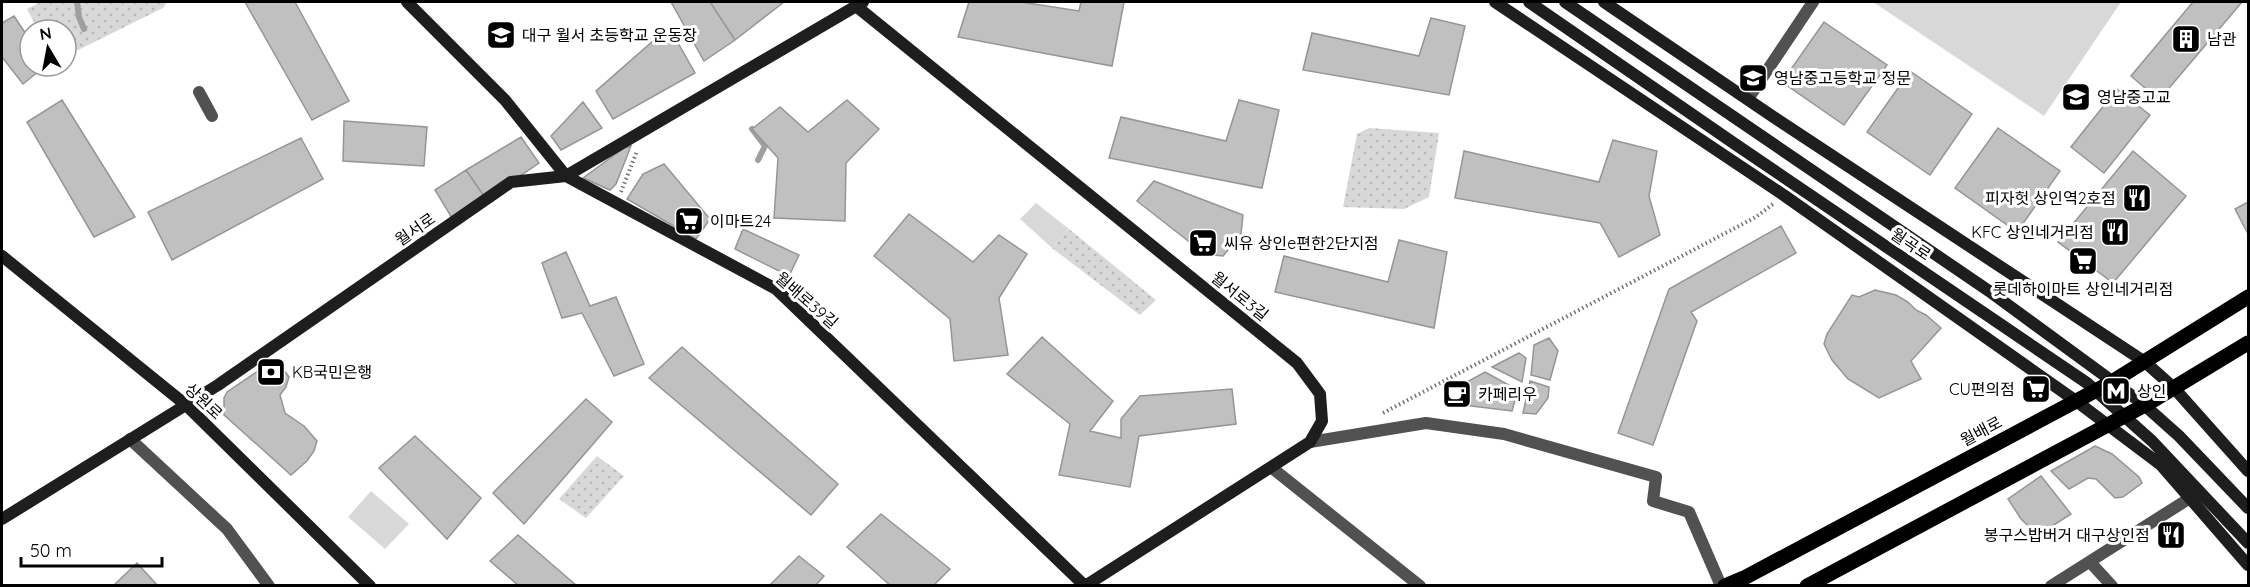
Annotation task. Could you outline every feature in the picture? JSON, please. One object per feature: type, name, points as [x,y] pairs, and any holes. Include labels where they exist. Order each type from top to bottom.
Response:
[{"type":"main road","name":"월배로39길","points":[[407,2],[505,100],[566,176],[776,289],[1085,585]]},
{"type":"main road","points":[[1495,2],[1785,195],[2108,424],[2162,465],[2248,565]]},
{"type":"main road","name":"월곡로","points":[[1529,2],[2087,384],[2152,441],[2248,543]]},
{"type":"main road","name":"월곡로","points":[[1565,2],[1989,291],[2142,403],[2186,443],[2248,508]]},
{"type":"main road","points":[[1604,2],[2145,362],[2174,388],[2248,471]]},
{"type":"main road","name":"월서로","points":[[2,519],[218,385],[511,182],[566,176],[860,4]]},
{"type":"main road","name":"월서로3길","points":[[860,4],[1297,363],[1320,394],[1322,421],[1311,442]]},
{"type":"main road","name":"상원로","points":[[2,256],[186,405],[370,585]]},
{"type":"main road","name":"월배로","points":[[1723,585],[1746,582],[2076,401],[2145,362],[2248,297]]},
{"type":"main road","points":[[1807,585],[2174,388],[2248,343]]},
{"type":"main road","points":[[1085,585],[1311,442]]},
{"type":"street","points":[[1748,99],[1814,2]]},
{"type":"street","points":[[199,92],[212,116]]},
{"type":"street","points":[[1311,442],[1426,423],[1504,434],[1656,477],[1653,501],[1689,512],[1723,585]]},
{"type":"street","points":[[130,439],[227,529],[269,585]]},
{"type":"street","points":[[1272,468],[1420,585]]},
{"type":"street","points":[[2051,585],[2190,498]]},
{"type":"street","points":[[2090,562],[2112,585]]},
{"type":"path","points":[[616,204],[645,130]]},
{"type":"path","points":[[1377,417],[1756,217],[1785,195]]},
{"type":"shaded area","points":[[40,2],[167,2],[163,8],[78,50],[78,18],[32,18],[27,9]]},
{"type":"shaded area","points":[[1873,2],[2121,2],[2044,116]]},
{"type":"shaded area","points":[[1369,128],[1439,133],[1429,197],[1404,209],[1343,207],[1357,134]]},
{"type":"shaded area","points":[[1036,203],[1069,229],[1052,248],[1020,219]]},
{"type":"shaded area","points":[[1069,229],[1156,300],[1140,315],[1052,248]]},
{"type":"shaded area","points":[[597,456],[624,476],[586,518],[559,499]]},
{"type":"shaded area","points":[[371,491],[409,524],[385,549],[348,517]]},
{"type":"building","points":[[245,2],[295,2],[349,101],[312,120]]},
{"type":"building","points":[[671,2],[710,2],[735,40],[704,61]]},
{"type":"building","points":[[710,2],[784,2],[735,40]]},
{"type":"building","points":[[969,2],[1021,2],[1079,11],[1081,2],[1124,2],[1112,66],[958,37]]},
{"type":"building","name":"남관","points":[[2193,2],[2242,2],[2159,100],[2131,76]]},
{"type":"building","points":[[14,16],[18,22],[18,78],[2,57],[2,23]]},
{"type":"building","points":[[1431,18],[1465,26],[1449,95],[1303,70],[1312,33],[1419,56]]},
{"type":"building","points":[[1824,22],[1887,65],[1844,125],[1782,82]]},
{"type":"building","points":[[669,27],[695,73],[613,119],[596,91]]},
{"type":"building","points":[[1910,71],[1972,114],[1930,175],[1867,132]]},
{"type":"building","points":[[18,78],[30,78],[23,84]]},
{"type":"building","points":[[2117,89],[2150,115],[2104,173],[2071,147]]},
{"type":"building","points":[[62,100],[135,217],[94,237],[27,122]]},
{"type":"building","points":[[847,100],[879,129],[846,163],[845,221],[774,218],[778,158],[752,129],[780,107],[808,132]]},
{"type":"building","points":[[1239,100],[1279,110],[1262,188],[1109,158],[1121,117],[1226,141]]},
{"type":"building","points":[[583,102],[602,128],[561,150],[551,136]]},
{"type":"building","points":[[344,121],[427,127],[424,166],[343,161]]},
{"type":"building","points":[[1998,128],[2060,171],[2017,232],[1955,188]]},
{"type":"building","points":[[521,137],[539,163],[486,199],[466,170]]},
{"type":"building","points":[[301,138],[323,179],[172,260],[148,212]]},
{"type":"building","points":[[1613,140],[1657,151],[1649,196],[1660,235],[1619,257],[1600,223],[1455,198],[1464,151],[1599,182]]},
{"type":"building","points":[[631,146],[616,184],[610,190],[583,178],[624,148]]},
{"type":"building","points":[[2133,151],[2186,196],[2113,283],[2058,242]]},
{"type":"building","points":[[664,164],[710,219],[696,239],[627,199],[643,174]]},
{"type":"building","points":[[466,170],[486,199],[452,218],[435,190]]},
{"type":"building","points":[[1154,181],[1243,215],[1241,234],[1223,256],[1205,254],[1137,201]]},
{"type":"building","points":[[2248,202],[2248,234],[2235,209]]},
{"type":"building","points":[[909,214],[973,262],[999,235],[1027,254],[999,298],[1008,355],[954,361],[950,319],[874,256]]},
{"type":"building","points":[[1781,226],[1796,253],[1691,312],[1697,321],[1653,445],[1618,433],[1669,289]]},
{"type":"building","points":[[743,229],[799,255],[789,276],[735,249]]},
{"type":"building","points":[[1399,240],[1447,252],[1434,328],[1275,292],[1284,256],[1388,282]]},
{"type":"building","points":[[566,252],[590,306],[616,297],[644,364],[614,376],[582,313],[562,318],[542,263]]},
{"type":"building","points":[[1875,290],[1896,295],[1941,328],[1911,361],[1921,379],[1879,398],[1848,379],[1832,360],[1824,344],[1827,334],[1852,295],[1859,297]]},
{"type":"building","points":[[1042,337],[1113,401],[1090,431],[1121,438],[1121,419],[1140,396],[1232,389],[1236,424],[1139,436],[1130,487],[1059,475],[1070,424],[1007,374]]},
{"type":"building","points":[[1549,338],[1558,351],[1550,380],[1531,375],[1534,345]]},
{"type":"building","points":[[682,347],[838,484],[811,515],[649,378]]},
{"type":"building","points":[[1519,353],[1526,358],[1522,382],[1492,367]]},
{"type":"building","points":[[278,362],[289,377],[280,395],[285,413],[304,426],[317,441],[307,461],[291,475],[224,415],[224,398],[227,392],[270,363]]},
{"type":"building","points":[[1485,372],[1518,390],[1512,411],[1447,403],[1445,394]]},
{"type":"building","points":[[1530,381],[1549,387],[1548,398],[1536,414],[1523,413]]},
{"type":"building","points":[[586,399],[612,422],[524,524],[493,493]]},
{"type":"building","points":[[415,436],[481,498],[447,539],[379,468]]},
{"type":"building","points":[[2095,446],[2112,454],[2139,477],[2142,483],[2123,497],[2115,498],[2096,479],[2088,478],[2069,489],[2051,471]]},
{"type":"building","points":[[2041,476],[2071,514],[2038,535],[2021,519],[2008,499]]},
{"type":"building","points":[[881,514],[950,569],[933,586],[891,586],[847,547]]},
{"type":"building","points":[[518,535],[577,586],[519,586],[490,561]]},
{"type":"building","points":[[799,556],[824,576],[815,586],[769,586]]},
{"type":"building","points":[[137,563],[158,586],[113,586]]},
{"type":"waterway","points":[[77,2],[79,17],[84,29]]},
{"type":"waterway","points":[[752,129],[765,146],[758,160]]},
{"type":"place","name":"대구 월서 초등학교 운동장","points":[[501,35]]},
{"type":"place","name":"남관","points":[[2186,39]]},
{"type":"place","name":"영남중고등학교 정문","points":[[1753,78]]},
{"type":"place","name":"영남중고교","points":[[2076,97]]},
{"type":"place","name":"피자헛 상인역2호점","points":[[2137,198]]},
{"type":"place","name":"이마트24","points":[[689,221]]},
{"type":"place","name":"KFC 상인네거리점","points":[[2115,232]]},
{"type":"place","name":"씨유 상인e편한2단지점","points":[[1203,243]]},
{"type":"place","name":"롯데하이마트 상인네거리점","points":[[2083,261]]},
{"type":"place","name":"KB국민은행","points":[[271,372]]},
{"type":"place","name":"CU편의점","points":[[2036,389]]},
{"type":"place","name":"상인","points":[[2116,391]]},
{"type":"place","name":"카페리우","points":[[1457,394]]},
{"type":"place","name":"봉구스밥버거 대구상인점","points":[[2171,535]]}]
